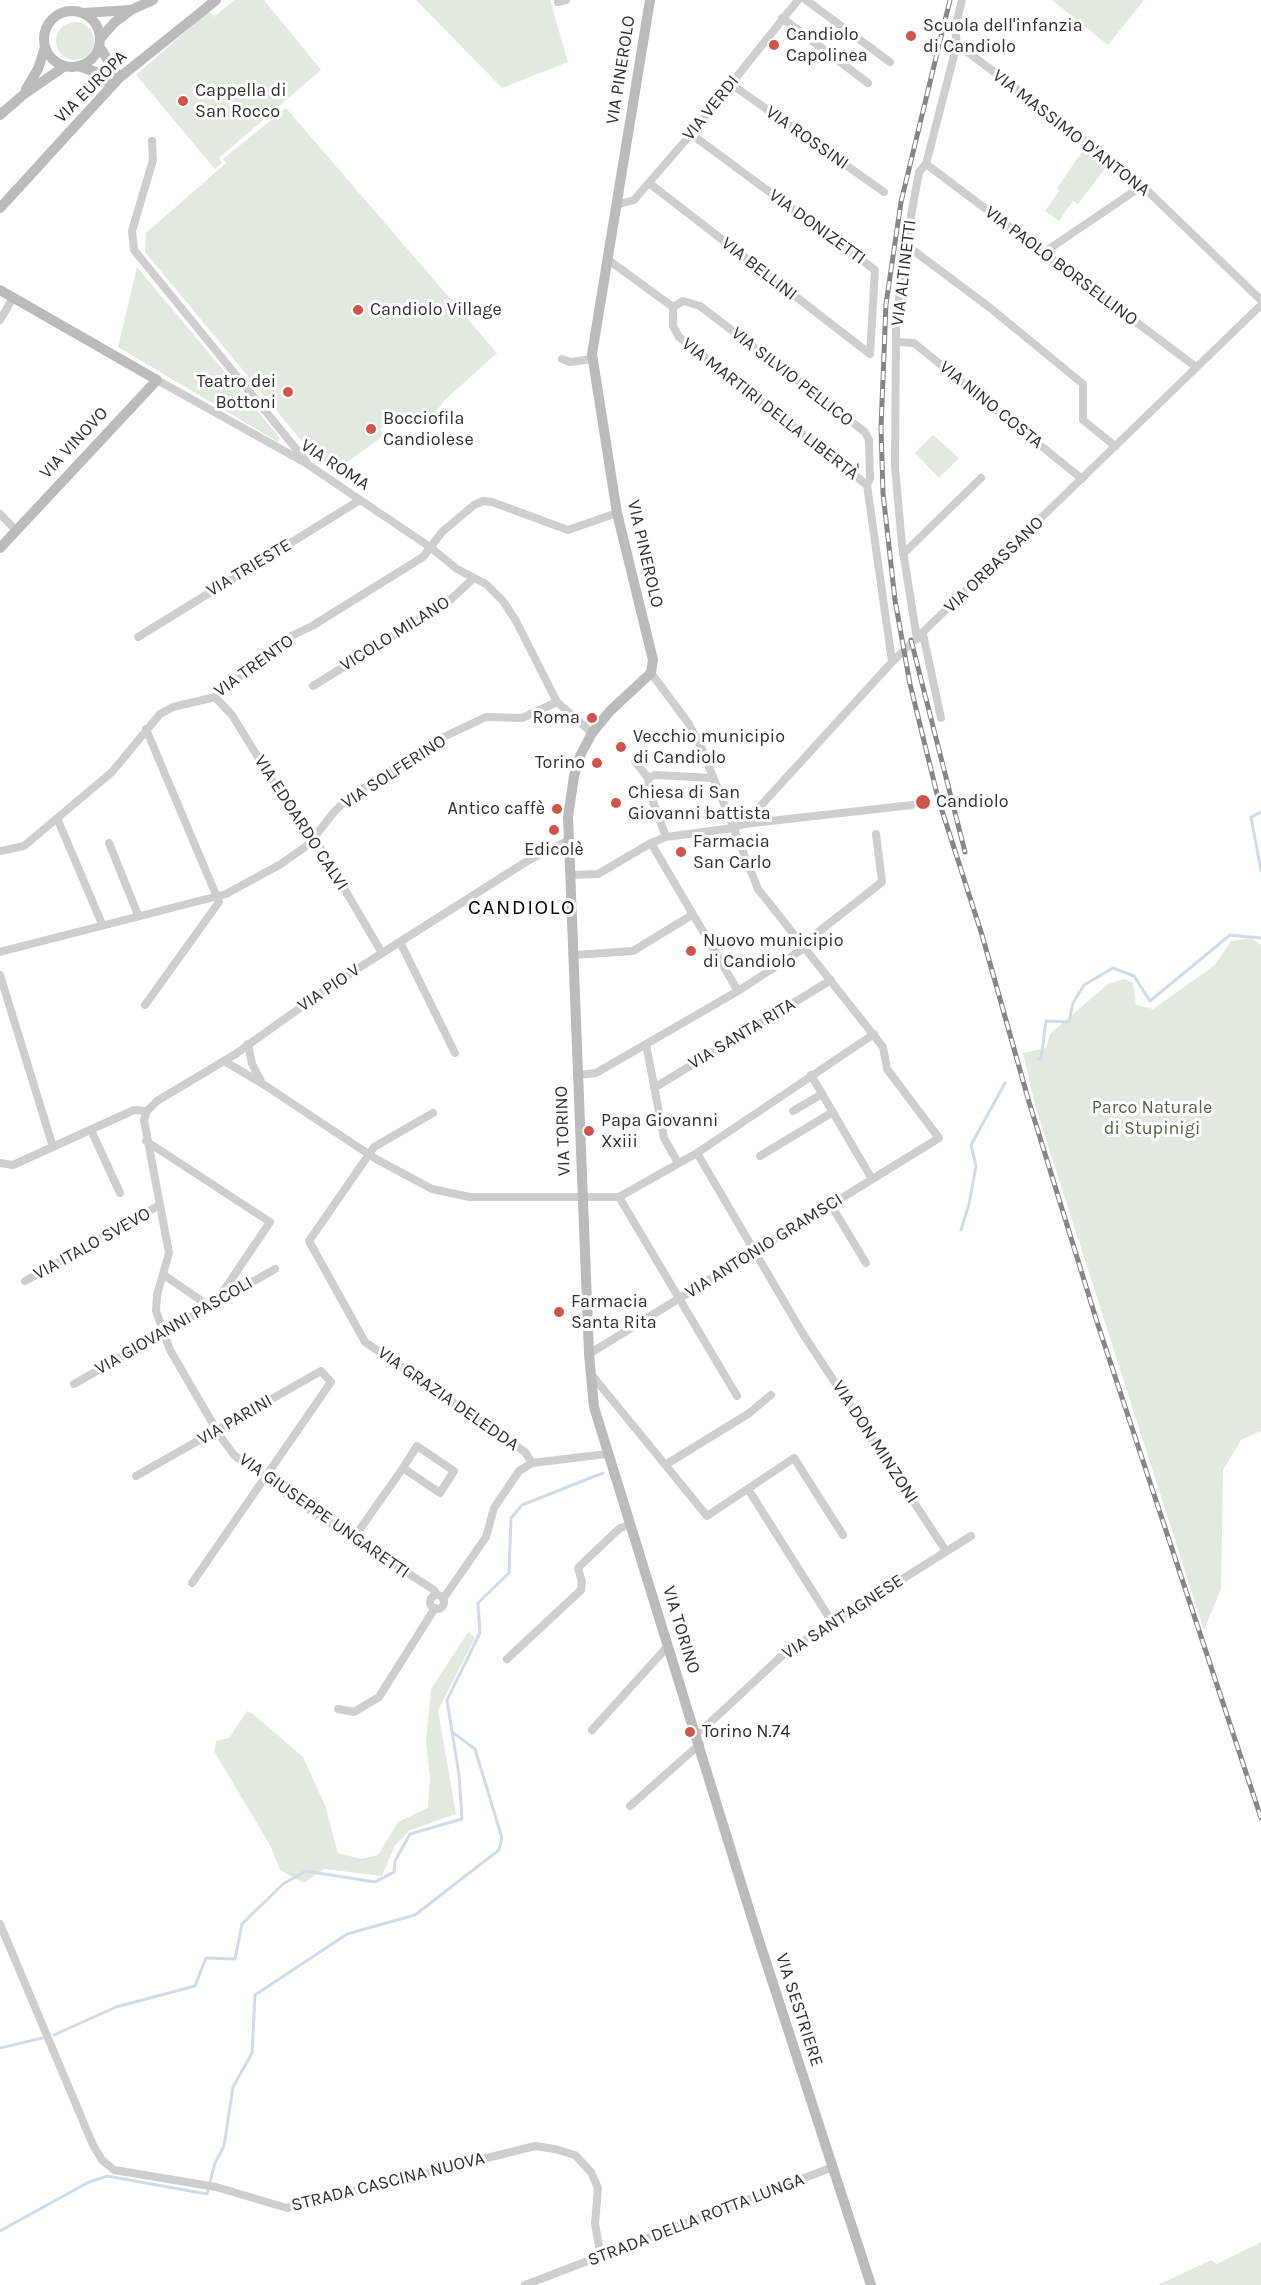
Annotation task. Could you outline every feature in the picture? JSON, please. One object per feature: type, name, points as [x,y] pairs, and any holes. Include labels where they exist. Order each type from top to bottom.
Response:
[{"type":"main road","points":[[78,66],[91,59],[99,43],[114,23],[131,10],[153,0]]},
{"type":"main road","name":"VIA EUROPA","points":[[0,208],[116,82],[216,0]]},
{"type":"main road","name":"VIA PINEROLO","points":[[650,0],[592,359],[617,513],[653,660],[651,673]]},
{"type":"main road","points":[[23,95],[38,69],[45,47],[44,38],[51,20],[66,11],[83,13],[131,10]]},
{"type":"main road","points":[[83,13],[96,23],[99,43],[116,82]]},
{"type":"main road","points":[[45,47],[56,62],[99,73],[116,82]]},
{"type":"main road","points":[[0,115],[23,95],[65,66]]},
{"type":"main road","name":"VIA ROMA","points":[[0,290],[157,380]]},
{"type":"main road","name":"VIA VINOVO","points":[[0,548],[157,380]]},
{"type":"main road","points":[[592,733],[610,711],[651,673]]},
{"type":"main road","name":"VIA TORINO","points":[[592,733],[581,754],[574,776],[567,841],[574,955],[589,1353],[594,1407],[700,1744]]},
{"type":"main road","name":"VIA SESTRIERE","points":[[700,1744],[754,1925],[871,2285]]},
{"type":"street","name":"VIA VERDI","points":[[616,205],[634,200],[691,134],[798,0]]},
{"type":"street","points":[[806,0],[890,62]]},
{"type":"street","name":"VIA ALTINETTI","points":[[941,718],[920,637],[903,554],[895,467],[896,342],[906,245],[919,172],[926,165],[957,44],[955,28],[962,0]]},
{"type":"street","points":[[782,18],[868,83]]},
{"type":"street","name":"VIA MASSIMO D'ANTONA","points":[[957,44],[1142,186],[1261,300]]},
{"type":"street","name":"VIA ROSSINI","points":[[731,84],[884,192]]},
{"type":"street","name":"VIA DONIZETTI","points":[[691,134],[876,270],[870,354]]},
{"type":"street","points":[[152,141],[153,160],[132,231],[134,250],[312,468]]},
{"type":"street","name":"VIA PAOLO BORSELLINO","points":[[926,165],[1196,368]]},
{"type":"street","name":"VIA BELLINI","points":[[649,183],[870,354]]},
{"type":"street","points":[[1043,253],[1142,186]]},
{"type":"street","points":[[906,245],[989,307],[1083,384],[1083,420],[1115,446]]},
{"type":"street","points":[[607,259],[673,307]]},
{"type":"street","points":[[0,320],[13,298]]},
{"type":"street","name":"VIA SILVIO PELLICO","points":[[673,307],[683,301],[700,306],[865,432],[869,440],[870,479],[867,485]]},
{"type":"street","name":"VIA ORBASSANO","points":[[570,875],[598,874],[651,843],[666,837],[733,828],[744,824],[892,662],[1261,305]]},
{"type":"street","name":"VIA MARTIRI DELLA LIBERTÀ","points":[[673,307],[673,326],[680,337],[867,485],[892,662]]},
{"type":"street","name":"VIA NINO COSTA","points":[[896,342],[914,343],[1082,479]]},
{"type":"street","points":[[562,359],[570,362],[592,359]]},
{"type":"street","name":"VIA ROMA","points":[[157,380],[312,468],[430,547],[457,569],[486,584],[503,601],[516,621],[557,702],[592,733]]},
{"type":"street","points":[[903,554],[981,478]]},
{"type":"street","name":"VIA TRIESTE","points":[[138,637],[360,500]]},
{"type":"street","name":"VIA TRENTO","points":[[0,851],[24,846],[112,772],[160,714],[173,707],[214,697],[283,640],[312,626],[423,557],[442,532],[468,509],[483,501],[501,504],[568,530],[617,513]]},
{"type":"street","points":[[0,514],[16,530]]},
{"type":"street","name":"VICOLO MILANO","points":[[313,686],[449,601],[474,578]]},
{"type":"street","points":[[224,1061],[420,1184],[454,1195],[620,1197],[697,1153],[874,1034],[758,889],[689,724],[651,673]]},
{"type":"street","name":"VIA EDOARDO CALVI","points":[[214,697],[232,715],[309,838],[318,844],[382,953]]},
{"type":"street","name":"VIA SOLFERINO","points":[[0,952],[102,924],[217,897],[281,864],[313,840],[333,812],[346,800],[435,741],[486,717],[514,719],[557,702]]},
{"type":"street","points":[[145,1005],[219,902],[146,729]]},
{"type":"street","points":[[635,761],[648,778],[649,791],[666,837]]},
{"type":"street","points":[[648,778],[655,775],[712,778]]},
{"type":"street","points":[[744,824],[912,805]]},
{"type":"street","points":[[57,818],[102,924]]},
{"type":"street","points":[[578,1075],[596,1073],[738,991],[804,946],[882,882],[876,834]]},
{"type":"street","name":"VIA PIO V","points":[[2,1164],[13,1166],[134,1110],[147,1111],[157,1101],[224,1061],[382,953],[529,860],[567,841]]},
{"type":"street","points":[[109,843],[138,915]]},
{"type":"street","points":[[651,843],[738,991]]},
{"type":"street","points":[[574,955],[633,951],[692,915]]},
{"type":"street","points":[[400,942],[455,1053]]},
{"type":"street","points":[[0,975],[53,1147]]},
{"type":"street","name":"VIA SANTA RITA","points":[[654,1088],[831,980]]},
{"type":"street","name":"VIA ANTONIO GRAMSCI","points":[[589,1353],[679,1300],[939,1138],[887,1069],[883,1047],[874,1034]]},
{"type":"street","points":[[248,1044],[252,1064],[263,1084]]},
{"type":"street","points":[[646,1044],[664,1138],[678,1164]]},
{"type":"street","points":[[812,1075],[872,1179]]},
{"type":"street","points":[[793,1111],[822,1094]]},
{"type":"street","name":"VIA GIUSEPPE UNGARETTI","points":[[147,1111],[144,1120],[146,1141],[169,1253],[156,1304],[162,1333],[217,1430],[234,1455],[264,1478],[421,1584],[437,1598],[435,1608],[379,1697],[354,1712],[338,1709]]},
{"type":"street","points":[[760,1156],[833,1112]]},
{"type":"street","name":"VIA GRAZIA DELEDDA","points":[[433,1113],[374,1147],[368,1153],[309,1241],[365,1342],[525,1452],[532,1463],[607,1454]]},
{"type":"street","points":[[91,1130],[120,1193]]},
{"type":"street","points":[[146,1141],[270,1222],[213,1304],[164,1275]]},
{"type":"street","name":"VIA DON MINZONI","points":[[697,1153],[803,1334],[946,1551]]},
{"type":"street","points":[[620,1197],[737,1396]]},
{"type":"street","points":[[831,1204],[866,1263]]},
{"type":"street","name":"VIA ITALO SVEVO","points":[[25,1281],[158,1206]]},
{"type":"street","name":"VIA GIOVANNI PASCOLI","points":[[74,1384],[274,1269]]},
{"type":"street","name":"VIA PARINI","points":[[136,1476],[321,1371],[331,1382],[264,1478]]},
{"type":"street","points":[[591,1374],[707,1516],[794,1458],[843,1535]]},
{"type":"street","points":[[665,1465],[748,1414],[771,1395]]},
{"type":"street","points":[[353,1539],[417,1446],[454,1471],[440,1493],[403,1467]]},
{"type":"street","points":[[437,1598],[486,1537],[494,1508],[504,1492],[519,1471],[532,1463]]},
{"type":"street","points":[[192,1583],[264,1478]]},
{"type":"street","points":[[748,1489],[832,1622]]},
{"type":"street","points":[[507,1659],[581,1590],[582,1582],[578,1568],[620,1528],[631,1525]]},
{"type":"street","name":"VIA SANT'AGNESE","points":[[696,1733],[702,1730],[777,1658],[972,1536]]},
{"type":"street","points":[[592,1730],[668,1646]]},
{"type":"street","points":[[630,1806],[700,1744]]},
{"type":"street","name":"STRADA CASCINA NUOVA","points":[[0,1924],[93,2145],[102,2160],[114,2170],[216,2187],[287,2208],[535,2146],[555,2149],[575,2155],[591,2172],[598,2188],[595,2224],[601,2257]]},
{"type":"street","name":"STRADA DELLA ROTTA LUNGA","points":[[525,2285],[832,2167]]},
{"type":"green space","points":[[234,0],[264,0],[321,70],[219,158],[222,163],[215,169],[136,75],[209,11],[214,17]]},
{"type":"green space","points":[[416,0],[550,0],[568,62],[502,88]]},
{"type":"green space","points":[[1052,0],[1144,0],[1108,45]]},
{"type":"green space","points":[[75,22],[88,28],[94,41],[88,54],[75,60],[62,54],[56,41],[62,28]]},
{"type":"green space","name":"Candiolo Village","points":[[286,108],[497,353],[446,399],[425,425],[419,420],[383,426],[380,430],[385,435],[333,472],[308,443],[305,445],[145,252],[146,233],[226,163],[223,159]]},
{"type":"green space","points":[[1084,149],[1107,166],[1078,204],[1073,201],[1059,221],[1045,211],[1059,191],[1057,188]]},
{"type":"green space","points":[[137,267],[280,438],[278,442],[118,347]]},
{"type":"green space","points":[[933,435],[959,458],[939,478],[915,453]]},
{"type":"green space","name":"Parco Naturale di Stupinigi","points":[[1251,938],[1261,945],[1261,1431],[1241,1440],[1223,1470],[1221,1589],[1204,1630],[1035,1105],[1023,1053],[1046,1048],[1050,1034],[1108,984],[1124,979],[1133,983],[1136,1005],[1153,1009],[1215,965],[1231,941]]},
{"type":"green space","points":[[468,1632],[475,1638],[438,1710],[456,1814],[410,1830],[395,1845],[382,1876],[324,1869],[304,1883],[280,1870],[271,1847],[214,1751],[216,1741],[229,1738],[247,1711],[253,1714],[303,1757],[325,1805],[338,1853],[361,1859],[378,1855],[398,1822],[428,1808],[430,1779],[426,1741],[431,1689]]},
{"type":"green space","points":[[1261,2242],[1261,2285],[1158,2285],[1211,2260],[1217,2264]]},
{"type":"waterway","points":[[1261,812],[1251,817],[1261,871]]},
{"type":"waterway","points":[[1038,1059],[1041,1059],[1046,1021],[1069,1022],[1073,1003],[1084,985],[1113,968],[1134,976],[1150,1001],[1230,935],[1261,938]]},
{"type":"waterway","points":[[961,1230],[969,1204],[976,1166],[971,1145],[1005,1083]]},
{"type":"waterway","points":[[54,2035],[116,2007],[195,1986],[206,1958],[235,1959],[242,1924],[283,1884],[306,1871],[375,1882],[394,1872],[395,1861],[410,1834],[462,1819],[459,1775],[447,1700],[480,1633],[478,1603],[509,1573],[511,1518],[522,1505],[603,1473]]},
{"type":"waterway","points":[[0,2231],[87,2183],[107,2176],[207,2194],[215,2163],[224,2146],[233,2087],[252,2053],[255,1995],[347,1934],[415,1915],[499,1850],[502,1838],[475,1749],[452,1732]]},
{"type":"waterway","points":[[0,2048],[42,2038]]},
{"type":"railway","points":[[950,0],[901,202],[886,304],[881,428],[883,493],[895,600],[910,684],[938,798],[982,935],[1029,1102],[1097,1322],[1261,1818]]},
{"type":"railway","points":[[911,640],[965,852]]},
{"type":"place","name":"Scuola dell'infanzia di Candiolo","points":[[911,36]]},
{"type":"place","name":"Candiolo Capolinea","points":[[774,45]]},
{"type":"place","name":"Cappella di San Rocco","points":[[183,101]]},
{"type":"place","name":"Candiolo Village","points":[[358,310]]},
{"type":"place","name":"Teatro dei Bottoni","points":[[288,392]]},
{"type":"place","name":"Bocciofila Candiolese","points":[[371,429]]},
{"type":"place","name":"Roma","points":[[592,718]]},
{"type":"place","name":"Vecchio municipio di Candiolo","points":[[621,747]]},
{"type":"place","name":"Torino","points":[[597,763]]},
{"type":"place","name":"Candiolo","points":[[923,802]]},
{"type":"place","name":"Chiesa di San Giovanni battista","points":[[616,803]]},
{"type":"place","name":"Antico caffè","points":[[557,809]]},
{"type":"place","name":"Edicolè","points":[[554,830]]},
{"type":"place","name":"Farmacia San Carlo","points":[[681,852]]},
{"type":"place","name":"Nuovo municipio di Candiolo","points":[[691,951]]},
{"type":"place","name":"Papa Giovanni Xxiii","points":[[589,1131]]},
{"type":"place","name":"Farmacia Santa Rita","points":[[559,1312]]},
{"type":"place","name":"Torino N.74","points":[[690,1732]]},
{"type":"district","name":"CANDIOLO","points":[[522,908]]}]
